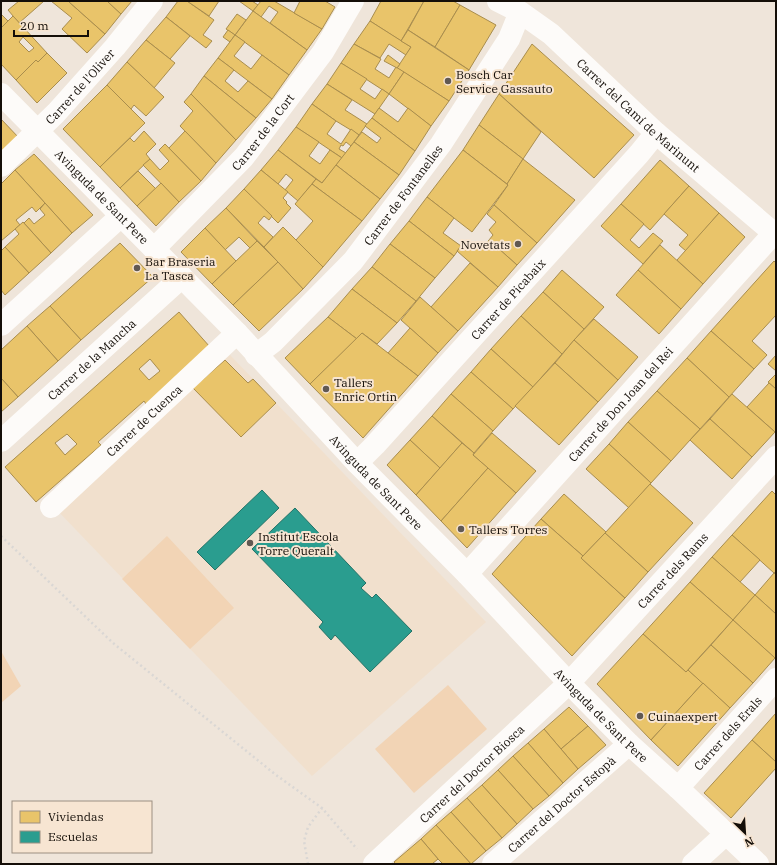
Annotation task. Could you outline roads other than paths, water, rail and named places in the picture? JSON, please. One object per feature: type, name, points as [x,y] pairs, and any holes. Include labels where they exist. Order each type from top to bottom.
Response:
[{"type":"street","name":"Carrer de l'Oliver","points":[[1,166],[56,113],[105,58],[152,1]]},
{"type":"street","name":"Carrer de la Cort","points":[[154,249],[244,157],[323,52],[353,1]]},
{"type":"street","name":"Carrer del Camí de Marinunt","points":[[498,1],[520,12],[551,34],[656,133],[775,234]]},
{"type":"street","name":"Carrer de Fontanelles","points":[[256,355],[272,342],[353,260],[441,144],[509,40],[520,12]]},
{"type":"street","name":"Avinguda de Sant Pere","points":[[1,94],[237,334],[357,463],[467,574],[569,683],[629,744],[758,864]]},
{"type":"street","name":"Carrer de Picabaix","points":[[357,463],[618,177],[656,133]]},
{"type":"street","points":[[1,325],[121,216]]},
{"type":"street","name":"Carrer de Don Joan del Rei","points":[[467,574],[775,234]]},
{"type":"street","name":"Carrer de la Mancha","points":[[1,441],[182,277]]},
{"type":"street","name":"Carrer de Cuenca","points":[[51,507],[237,334]]},
{"type":"street","name":"Carrer dels Rams","points":[[569,683],[776,457]]},
{"type":"street","name":"Carrer dels Erals","points":[[678,788],[776,678]]},
{"type":"street","name":"Carrer del Doctor Biosca","points":[[368,858],[569,683]]},
{"type":"street","name":"Carrer del Doctor Estopà","points":[[493,864],[629,744]]},
{"type":"street","points":[[693,864],[726,834]]},
{"type":"place","name":"Bosch Car Service Gassauto","points":[[448,81]]},
{"type":"place","name":"Novetats","points":[[518,244]]},
{"type":"place","name":"Bar Braseria La Tasca","points":[[137,268]]},
{"type":"place","name":"Tallers Enric Ortin","points":[[326,389]]},
{"type":"place","name":"Tallers Torres","points":[[461,529]]},
{"type":"place","name":"Institut Escola Torre Queralt","points":[[250,543]]},
{"type":"place","name":"Cuinaexpert","points":[[640,716]]}]
